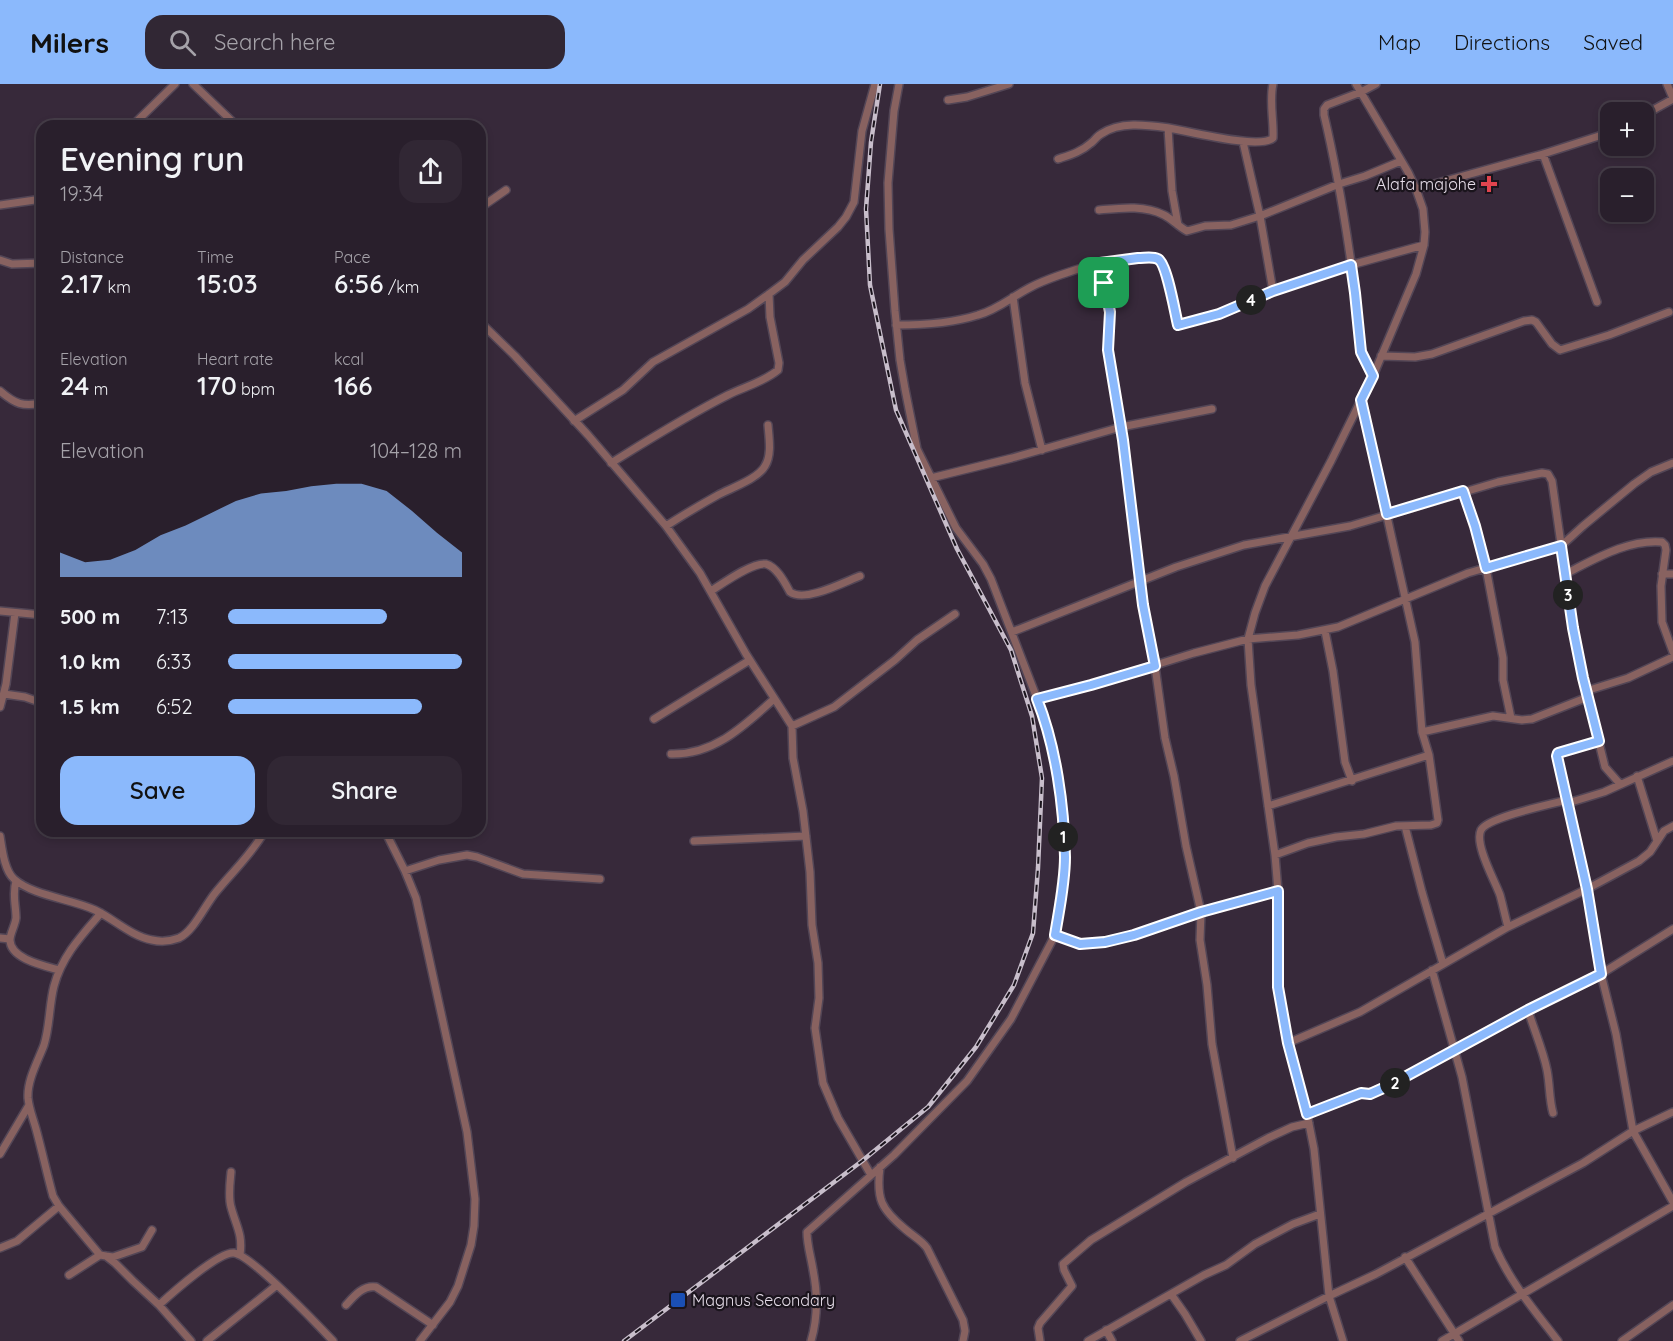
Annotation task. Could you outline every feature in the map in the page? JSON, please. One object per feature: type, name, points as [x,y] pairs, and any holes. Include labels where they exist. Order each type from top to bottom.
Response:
[{"type":"street","points":[[138,120],[175,84]]},
{"type":"street","points":[[192,84],[231,120]]},
{"type":"street","points":[[574,421],[622,390],[653,362],[748,309],[769,294],[785,282],[803,260],[838,227],[851,208],[855,195],[862,131],[875,84]]},
{"type":"street","points":[[811,1341],[816,1325],[818,1302],[807,1232],[880,1167],[967,1081],[1011,1019],[1055,935],[1065,859],[1060,793],[1043,714],[991,579],[983,564],[956,528],[917,449],[900,360],[891,258],[888,183],[894,111],[899,84]]},
{"type":"street","points":[[948,100],[990,91],[1009,84]]},
{"type":"street","points":[[1058,159],[1082,150],[1101,134],[1122,126],[1168,128],[1243,142],[1269,141],[1273,138],[1273,84]]},
{"type":"street","points":[[1344,1341],[1329,1296],[1314,1149],[1288,1043],[1278,987],[1278,891],[1275,855],[1251,685],[1248,639],[1265,586],[1331,461],[1382,356],[1416,273],[1424,245],[1423,209],[1416,189],[1356,84]]},
{"type":"street","points":[[1373,376],[1361,352],[1339,184],[1324,109],[1327,105],[1376,84]]},
{"type":"street","points":[[1654,109],[1673,99],[1667,84]]},
{"type":"street","points":[[1168,128],[1172,191],[1178,225]]},
{"type":"street","points":[[1416,189],[1544,154],[1600,136]]},
{"type":"street","points":[[1243,142],[1260,216],[1273,291]]},
{"type":"street","points":[[1544,154],[1597,302]]},
{"type":"street","points":[[1099,210],[1143,209],[1164,215],[1187,231],[1205,226],[1231,225],[1401,161]]},
{"type":"street","points":[[486,204],[506,190]]},
{"type":"street","points":[[0,205],[36,200]]},
{"type":"street","points":[[896,325],[930,323],[976,316],[988,312],[1044,281],[1100,263],[1138,258],[1158,259],[1162,263],[1178,325],[1219,314],[1273,291],[1351,265],[1424,245]]},
{"type":"street","points":[[0,260],[12,264],[36,263]]},
{"type":"street","points":[[1100,263],[1110,312],[1108,350],[1121,427],[1146,623],[1155,666],[1165,738],[1201,912],[1200,940],[1212,1044],[1233,1158]]},
{"type":"street","points":[[611,463],[693,414],[778,370],[779,363],[770,317],[769,294]]},
{"type":"street","points":[[1013,297],[1025,383],[1042,450]]},
{"type":"street","points":[[1382,356],[1415,357],[1432,354],[1532,320],[1560,350],[1609,335],[1669,312]]},
{"type":"street","points":[[486,328],[515,356],[666,526],[711,591],[750,660],[792,726],[793,758],[800,787],[806,836],[812,925],[818,963],[819,998],[815,1028],[823,1083],[838,1118],[871,1175]]},
{"type":"street","points":[[0,391],[17,403],[36,404]]},
{"type":"street","points":[[1275,855],[1308,843],[1396,826],[1431,825],[1437,823],[1438,820],[1429,755],[1422,732],[1415,642],[1361,400]]},
{"type":"street","points":[[931,478],[1121,427],[1212,409]]},
{"type":"street","points":[[666,526],[763,470],[767,464],[769,452],[768,425]]},
{"type":"street","points":[[1037,699],[1248,639],[1325,631],[1486,568],[1561,546],[1634,484],[1651,472],[1673,463]]},
{"type":"street","points":[[1012,632],[1176,567],[1244,545],[1350,526],[1463,491],[1542,472],[1548,474],[1552,481],[1573,628],[1605,767],[1620,784]]},
{"type":"street","points":[[1463,491],[1486,568],[1503,658],[1503,680],[1511,718]]},
{"type":"street","points":[[1565,574],[1611,552],[1630,546],[1662,542],[1666,550],[1662,574],[1662,622],[1673,652]]},
{"type":"street","points":[[711,591],[752,567],[763,564],[773,568],[790,592],[800,596],[812,594],[860,576]]},
{"type":"street","points":[[1662,574],[1673,574]]},
{"type":"street","points":[[0,611],[36,615]]},
{"type":"street","points":[[0,707],[4,694],[15,613]]},
{"type":"street","points":[[792,726],[834,707],[917,640],[955,614]]},
{"type":"street","points":[[1325,631],[1346,762],[1352,781]]},
{"type":"street","points":[[1422,732],[1483,717],[1532,719],[1673,657]]},
{"type":"street","points":[[654,719],[750,660]]},
{"type":"street","points":[[4,694],[36,701]]},
{"type":"street","points":[[671,754],[700,751],[731,736],[774,699]]},
{"type":"street","points":[[1442,1341],[1673,1204],[1633,1131],[1616,1034],[1601,974],[1587,889],[1557,755],[1599,741]]},
{"type":"street","points":[[1268,806],[1429,755]]},
{"type":"street","points":[[1508,927],[1499,894],[1485,863],[1479,837],[1480,831],[1485,826],[1538,807],[1604,792],[1673,761]]},
{"type":"street","points":[[1637,776],[1657,841]]},
{"type":"street","points":[[1405,826],[1443,964]]},
{"type":"street","points":[[1288,1043],[1360,1012],[1508,927],[1639,861],[1650,852],[1664,831],[1673,826]]},
{"type":"street","points":[[0,836],[8,869],[16,881],[101,913],[124,928],[150,940],[170,941],[187,934],[215,893],[250,855],[261,837]]},
{"type":"street","points":[[694,841],[806,836]]},
{"type":"street","points":[[389,837],[416,898],[467,1132],[475,1199],[474,1226],[458,1286],[450,1302],[420,1341]]},
{"type":"street","points":[[405,871],[467,855],[524,874],[600,879]]},
{"type":"street","points":[[16,881],[13,893],[15,922],[9,939],[12,949],[27,960],[59,970]]},
{"type":"street","points":[[1055,935],[1080,944],[1098,943],[1134,935],[1201,912],[1278,891]]},
{"type":"street","points":[[101,913],[75,942],[59,970],[44,1043],[29,1085],[29,1105],[53,1196],[103,1256],[159,1305],[191,1341]]},
{"type":"street","points":[[1307,1114],[1361,1093],[1370,1094],[1390,1085],[1528,1010],[1601,974],[1673,929]]},
{"type":"street","points":[[0,938],[9,939]]},
{"type":"street","points":[[1432,970],[1462,1077],[1495,1247],[1521,1294],[1558,1341]]},
{"type":"street","points":[[1528,1010],[1545,1063],[1553,1113]]},
{"type":"street","points":[[0,1154],[29,1105]]},
{"type":"street","points":[[1240,1341],[1358,1283],[1583,1163],[1633,1131],[1673,1112]]},
{"type":"street","points":[[1040,1341],[1038,1332],[1040,1323],[1072,1286],[1063,1267],[1066,1261],[1091,1240],[1186,1182],[1268,1138],[1292,1127],[1309,1123]]},
{"type":"street","points":[[880,1167],[878,1186],[880,1199],[887,1211],[927,1248],[963,1320],[965,1331],[963,1341]]},
{"type":"street","points":[[231,1172],[231,1206],[240,1230],[240,1255]]},
{"type":"street","points":[[0,1248],[17,1241],[60,1206]]},
{"type":"street","points":[[1088,1341],[1204,1275],[1226,1265],[1255,1244],[1293,1224],[1320,1214]]},
{"type":"street","points":[[69,1275],[103,1256],[113,1257],[142,1247],[152,1230]]},
{"type":"street","points":[[159,1305],[190,1277],[226,1254],[234,1252],[277,1285],[333,1341]]},
{"type":"street","points":[[1405,1257],[1459,1341]]},
{"type":"street","points":[[207,1341],[277,1285]]},
{"type":"street","points":[[346,1305],[364,1288],[376,1287],[433,1325]]},
{"type":"street","points":[[1171,1294],[1201,1341]]},
{"type":"street","points":[[1622,1341],[1673,1305]]},
{"type":"street","points":[[1106,1330],[1112,1341]]},
{"type":"railway","points":[[624,1341],[862,1161],[928,1107],[976,1047],[1014,985],[1033,933],[1042,778],[1032,716],[1011,650],[957,549],[896,410],[870,285],[866,209],[871,142],[880,84]]},
{"type":"place","name":"Alafa majohe","points":[[1489,184]]},
{"type":"place","name":"Magnus Secondary","points":[[678,1300]]},
{"type":"route","points":[[1138,258],[1158,259],[1162,263],[1167,279],[1178,325],[1219,314],[1273,291],[1351,265],[1361,352],[1373,376],[1361,400],[1387,514],[1463,491],[1486,568],[1561,546],[1573,628],[1599,741],[1558,753],[1557,756],[1587,889],[1601,974],[1528,1010],[1390,1085],[1370,1094],[1361,1093],[1307,1114],[1288,1043],[1278,987],[1278,891],[1105,942],[1080,944],[1055,935],[1065,859],[1060,793],[1053,752],[1037,699],[1155,666],[1143,605],[1123,440],[1108,350],[1110,312],[1104,283],[1100,263],[1138,258]]}]
